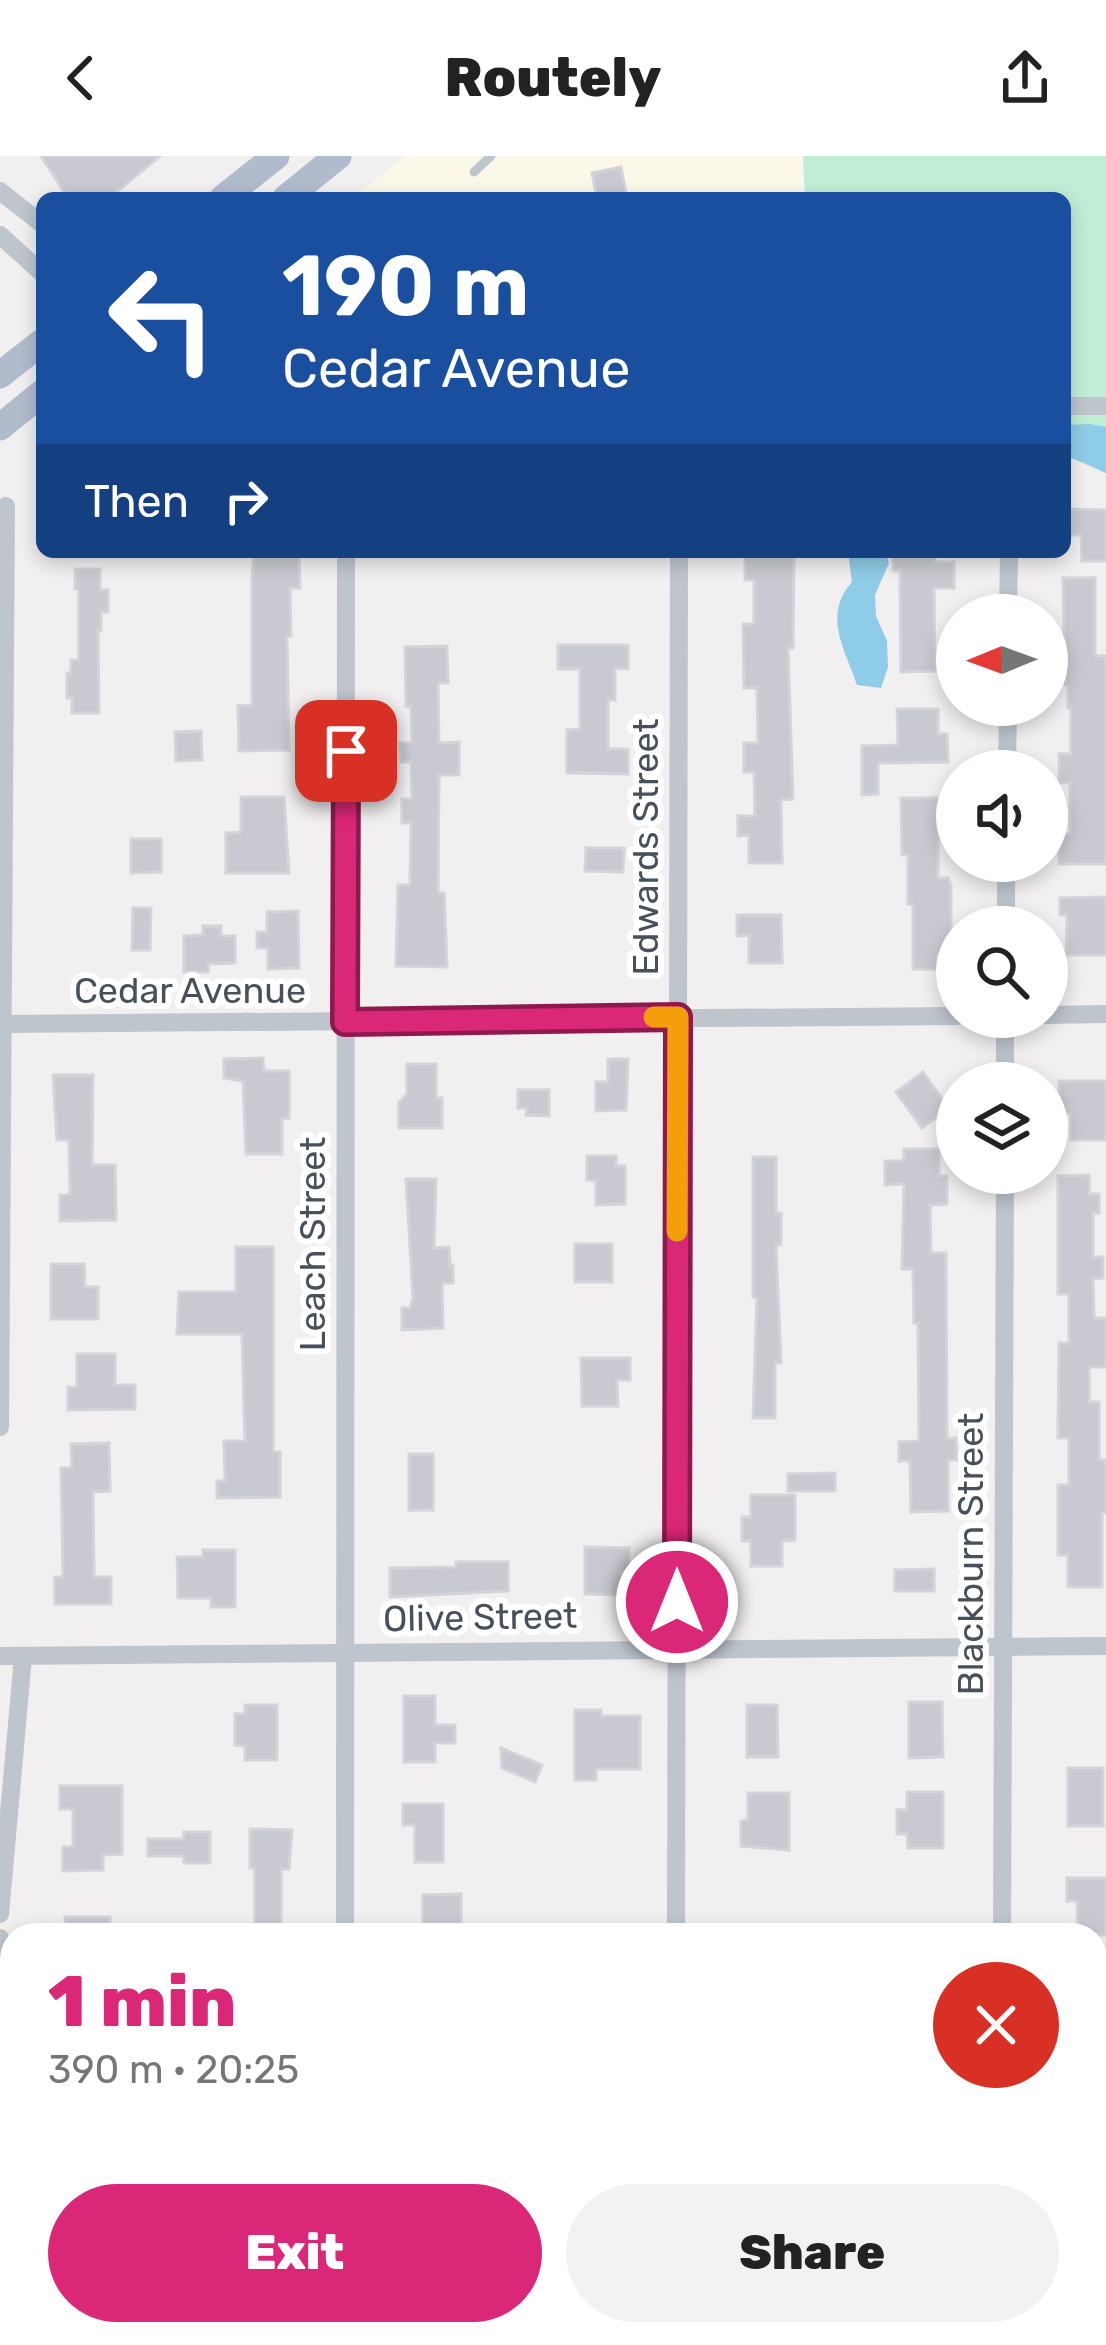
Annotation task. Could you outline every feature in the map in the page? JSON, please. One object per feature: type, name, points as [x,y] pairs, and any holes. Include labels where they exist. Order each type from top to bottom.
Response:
[{"type":"main road","points":[[231,192],[276,156]]},
{"type":"main road","points":[[293,192],[338,156]]},
{"type":"main road","points":[[0,375],[36,347]]},
{"type":"main road","points":[[0,427],[36,398]]},
{"type":"street","points":[[0,191],[36,219]]},
{"type":"street","points":[[23,208],[1,236],[36,268]]},
{"type":"street","points":[[1071,406],[1106,406]]},
{"type":"street","points":[[0,1427],[6,506]]},
{"type":"street","name":"Leach Street","points":[[345,1923],[346,558]]},
{"type":"street","name":"Edwards Street","points":[[676,1923],[679,558]]},
{"type":"street","points":[[1008,594],[1009,558]]},
{"type":"street","points":[[1068,1015],[1106,1014]]},
{"type":"street","name":"Cedar Avenue","points":[[2,1024],[936,1016]]},
{"type":"street","name":"Blackburn Street","points":[[1002,1923],[1005,1194]]},
{"type":"street","name":"Olive Street","points":[[0,1656],[1106,1646]]},
{"type":"street","points":[[0,1914],[23,1657]]},
{"type":"lane","points":[[474,172],[491,156]]},
{"type":"shaded area","points":[[405,156],[803,156],[805,192],[360,192]]},
{"type":"green space","points":[[803,156],[1106,156],[1106,427],[1071,425],[1071,192],[805,192]]},
{"type":"water","points":[[1071,425],[1106,427],[1106,473],[1071,458]]},
{"type":"water","points":[[849,558],[887,558],[875,595],[876,616],[887,641],[888,667],[881,688],[857,685],[842,645],[838,607],[852,582]]},
{"type":"building","points":[[41,156],[160,156],[116,192],[64,192]]},
{"type":"building","points":[[621,167],[626,192],[596,192],[592,173]]},
{"type":"building","points":[[1071,509],[1106,510],[1106,561],[1082,561],[1081,535],[1071,535]]},
{"type":"building","points":[[254,558],[299,558],[300,588],[290,588],[291,636],[287,636],[289,750],[239,751],[238,706],[252,705]]},
{"type":"building","points":[[745,558],[794,558],[793,648],[788,648],[793,799],[781,800],[782,863],[749,863],[749,835],[738,836],[738,816],[755,816],[754,772],[744,772],[744,743],[758,743],[757,688],[744,688],[743,624],[754,624],[754,580],[745,580]]},
{"type":"building","points":[[893,558],[954,562],[954,588],[934,588],[935,671],[901,672],[900,571],[893,571]]},
{"type":"building","points":[[75,569],[100,569],[100,590],[108,590],[108,612],[101,612],[98,631],[99,713],[72,713],[72,698],[67,698],[71,660],[79,660]]},
{"type":"building","points":[[1063,578],[1095,578],[1095,656],[1106,656],[1106,864],[1068,864],[1071,708],[1068,594],[1063,594]]},
{"type":"building","points":[[558,645],[628,645],[628,669],[615,668],[615,700],[608,700],[608,749],[628,749],[628,774],[567,773],[567,730],[580,729],[580,669],[558,669]]},
{"type":"building","points":[[447,646],[448,683],[438,683],[439,743],[459,742],[459,775],[439,775],[438,893],[444,893],[447,967],[396,966],[398,885],[410,885],[411,823],[402,823],[402,799],[412,799],[411,762],[401,762],[400,743],[412,743],[405,647]]},
{"type":"building","points":[[897,709],[936,709],[938,734],[947,734],[948,750],[936,750],[936,762],[878,763],[878,794],[862,795],[862,746],[898,745]]},
{"type":"building","points":[[201,731],[202,760],[176,761],[175,732]]},
{"type":"building","points":[[241,797],[284,797],[289,873],[226,873],[226,833],[241,832]]},
{"type":"building","points":[[901,798],[936,798],[936,882],[950,882],[951,906],[936,906],[936,969],[913,969],[913,904],[908,904],[908,855],[902,855]]},
{"type":"building","points":[[131,839],[161,839],[161,872],[131,873]]},
{"type":"building","points":[[586,848],[624,848],[623,872],[585,871]]},
{"type":"building","points":[[1106,897],[1106,955],[1068,955],[1068,906],[1060,906],[1060,898]]},
{"type":"building","points":[[133,908],[151,908],[150,950],[132,950]]},
{"type":"building","points":[[298,911],[299,968],[268,969],[268,948],[257,948],[257,932],[267,932],[267,912]]},
{"type":"building","points":[[737,915],[781,915],[782,963],[749,963],[749,935],[737,936]]},
{"type":"building","points":[[203,926],[221,926],[221,936],[235,936],[235,963],[208,964],[208,972],[184,972],[184,936],[203,935]]},
{"type":"building","points":[[263,1058],[264,1071],[289,1071],[289,1118],[282,1118],[282,1154],[246,1154],[243,1081],[224,1078],[224,1059]]},
{"type":"building","points":[[608,1059],[628,1059],[626,1110],[596,1111],[596,1082],[608,1082]]},
{"type":"building","points":[[407,1064],[436,1064],[442,1128],[399,1128],[399,1102],[407,1094]]},
{"type":"building","points":[[923,1072],[936,1090],[936,1118],[922,1128],[896,1092]]},
{"type":"building","points":[[53,1075],[93,1075],[92,1165],[115,1165],[116,1220],[60,1221],[60,1195],[70,1195],[69,1140],[57,1140]]},
{"type":"building","points":[[1068,1081],[1106,1081],[1106,1140],[1071,1140]]},
{"type":"building","points":[[518,1090],[549,1090],[549,1116],[526,1115],[527,1108],[518,1108]]},
{"type":"building","points":[[904,1149],[936,1149],[936,1194],[947,1194],[947,1204],[930,1205],[931,1253],[946,1253],[947,1439],[956,1438],[957,1460],[948,1460],[948,1511],[911,1512],[910,1461],[899,1461],[899,1442],[919,1441],[913,1269],[902,1269],[904,1184],[885,1185],[885,1161],[904,1161]]},
{"type":"building","points":[[587,1156],[616,1156],[616,1166],[625,1166],[625,1204],[596,1205],[596,1181],[587,1180]]},
{"type":"building","points":[[753,1157],[776,1157],[776,1213],[781,1213],[781,1245],[776,1245],[781,1363],[775,1363],[775,1418],[753,1418],[757,1298],[753,1297]]},
{"type":"building","points":[[1089,1175],[1089,1194],[1099,1194],[1099,1213],[1093,1213],[1093,1257],[1103,1257],[1103,1278],[1093,1279],[1094,1318],[1106,1318],[1106,1367],[1089,1367],[1089,1402],[1099,1402],[1099,1460],[1106,1460],[1102,1587],[1068,1587],[1068,1555],[1058,1555],[1058,1485],[1069,1485],[1069,1438],[1058,1438],[1059,1343],[1069,1343],[1069,1294],[1058,1294],[1058,1194],[1068,1194],[1068,1176]]},
{"type":"building","points":[[406,1179],[436,1179],[434,1248],[449,1247],[453,1265],[453,1283],[442,1283],[443,1328],[402,1330],[402,1308],[410,1308],[413,1298]]},
{"type":"building","points":[[575,1244],[612,1244],[612,1282],[575,1282]]},
{"type":"building","points":[[236,1247],[273,1247],[273,1452],[280,1452],[280,1497],[217,1498],[217,1481],[225,1481],[224,1441],[245,1441],[242,1334],[177,1334],[179,1292],[236,1292]]},
{"type":"building","points":[[51,1264],[84,1264],[85,1287],[98,1287],[98,1319],[51,1319]]},
{"type":"building","points":[[77,1354],[115,1354],[115,1385],[135,1385],[135,1409],[68,1410],[68,1387],[77,1387]]},
{"type":"building","points":[[581,1358],[630,1358],[630,1380],[617,1380],[618,1406],[582,1406]]},
{"type":"building","points":[[109,1443],[110,1491],[93,1492],[94,1577],[111,1577],[111,1604],[55,1604],[55,1577],[63,1577],[61,1468],[72,1468],[71,1444]]},
{"type":"building","points":[[409,1454],[433,1454],[433,1510],[409,1510]]},
{"type":"building","points":[[835,1473],[835,1491],[788,1491],[788,1474]]},
{"type":"building","points":[[751,1495],[795,1495],[795,1540],[782,1541],[782,1566],[751,1566],[751,1541],[742,1541],[742,1517],[751,1517]]},
{"type":"building","points":[[585,1547],[629,1548],[628,1571],[621,1571],[621,1595],[585,1594]]},
{"type":"building","points":[[203,1550],[235,1550],[235,1607],[211,1607],[211,1598],[178,1598],[177,1557],[203,1557]]},
{"type":"building","points":[[456,1562],[508,1562],[508,1591],[390,1597],[390,1568],[456,1567]]},
{"type":"building","points":[[934,1569],[934,1591],[895,1591],[895,1570]]},
{"type":"building","points":[[404,1696],[435,1696],[435,1725],[455,1725],[455,1743],[435,1743],[435,1762],[404,1762]]},
{"type":"building","points":[[909,1702],[942,1702],[943,1757],[909,1758]]},
{"type":"building","points":[[245,1705],[277,1705],[277,1760],[245,1760],[245,1746],[235,1745],[235,1714],[245,1714]]},
{"type":"building","points":[[747,1705],[777,1705],[778,1757],[747,1757]]},
{"type":"building","points":[[575,1710],[640,1716],[640,1769],[596,1769],[596,1780],[575,1780]]},
{"type":"building","points":[[501,1748],[542,1765],[535,1782],[502,1768]]},
{"type":"building","points":[[1068,1768],[1103,1768],[1103,1826],[1068,1826]]},
{"type":"building","points":[[60,1786],[122,1786],[122,1854],[103,1855],[103,1870],[63,1871],[63,1847],[73,1847],[73,1809],[60,1809]]},
{"type":"building","points":[[907,1792],[943,1792],[943,1848],[908,1848],[907,1834],[897,1834],[897,1810],[907,1810]]},
{"type":"building","points":[[748,1793],[789,1793],[789,1850],[741,1846]]},
{"type":"building","points":[[403,1804],[443,1804],[443,1862],[415,1862],[415,1825],[403,1825]]},
{"type":"building","points":[[250,1829],[292,1830],[289,1869],[281,1869],[281,1923],[255,1923],[255,1868],[250,1868]]},
{"type":"building","points":[[184,1832],[210,1832],[210,1863],[184,1863],[184,1856],[148,1856],[148,1839],[184,1839]]},
{"type":"building","points":[[1067,1878],[1106,1878],[1106,1923],[1078,1923],[1077,1901],[1067,1901]]},
{"type":"building","points":[[461,1894],[461,1923],[423,1923],[423,1895]]},
{"type":"building","points":[[65,1917],[110,1917],[110,1923],[65,1923]]},
{"type":"slow traffic","points":[[654,1017],[678,1017],[677,1231]]},
{"type":"route","points":[[346,751],[345,1022],[678,1017],[677,1602]]}]
